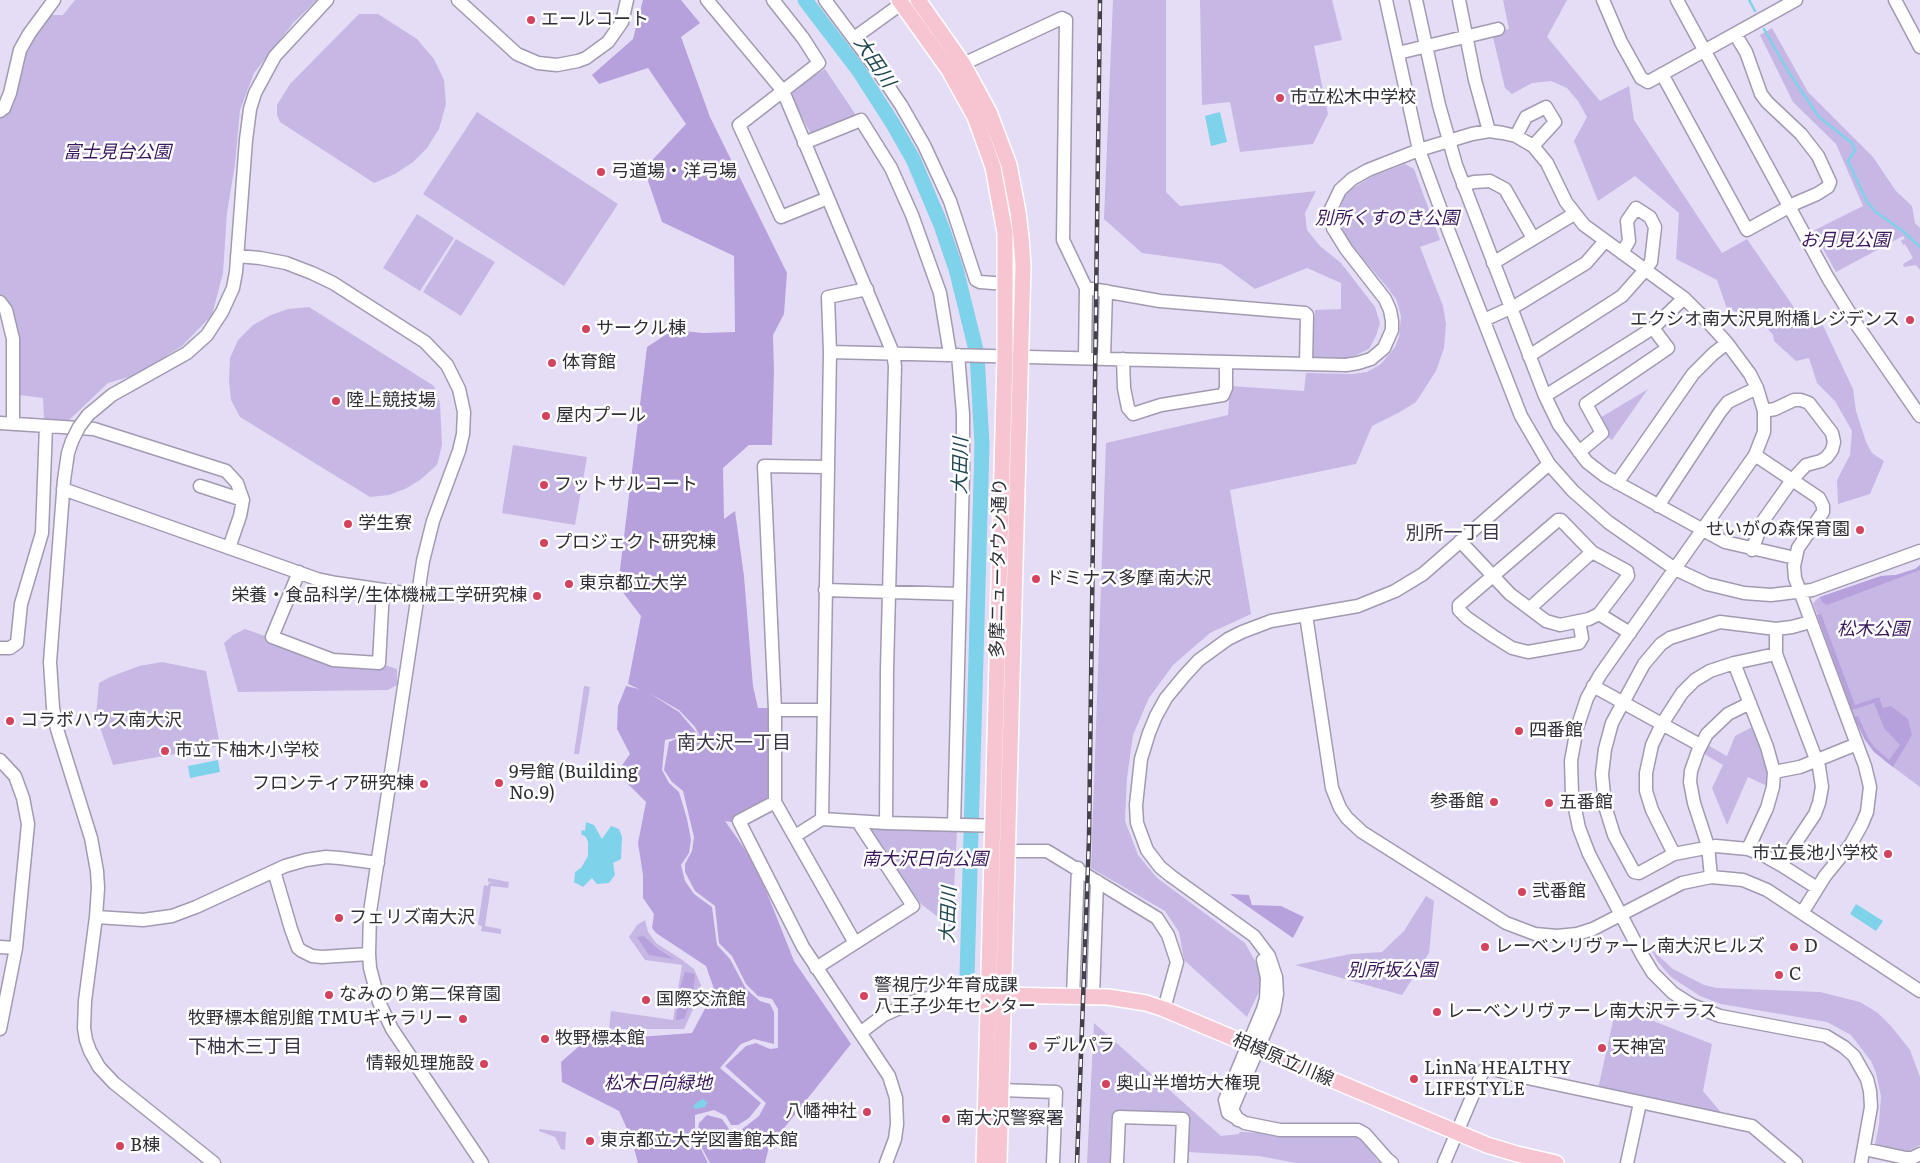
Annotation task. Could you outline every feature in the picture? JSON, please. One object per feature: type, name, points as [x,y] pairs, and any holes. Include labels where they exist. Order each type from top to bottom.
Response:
[{"type":"main road","name":"多摩ニュータウン通り","points":[[918,0],[963,64],[989,112],[1003,147],[1014,188],[1023,265],[1012,356],[985,826],[988,994],[984,1163]]},
{"type":"main road","name":"多摩ニュータウン通り","points":[[900,2],[949,70],[970,105],[993,167],[1005,233],[1006,284],[1012,356],[1008,851],[999,1163]]},
{"type":"main road","name":"相模原立川線","points":[[988,994],[1093,996],[1130,999],[1164,1009],[1504,1151],[1556,1163]]},
{"type":"street","points":[[0,111],[4,108],[10,93],[20,50],[54,0]]},
{"type":"street","points":[[214,1163],[114,1083],[99,1067],[86,1040],[84,1015],[98,888],[96,856],[62,749],[52,697],[50,662],[63,489],[72,441],[79,427],[88,416],[112,395],[187,353],[207,335],[228,300],[233,288],[246,140],[250,109],[255,93],[275,56],[327,0]]},
{"type":"street","points":[[458,0],[517,54],[538,63],[557,65],[586,58],[608,42],[622,22],[628,0]]},
{"type":"street","points":[[707,0],[783,91],[893,353],[895,366],[889,592],[886,823]]},
{"type":"street","points":[[773,0],[803,38],[819,63],[739,125],[781,217],[828,198]]},
{"type":"street","points":[[825,0],[901,105],[924,145],[955,214],[976,280],[1006,284]]},
{"type":"street","points":[[1386,0],[1419,150],[1449,232],[1521,416],[1549,464],[1573,491],[1608,522],[1675,569],[1707,584],[1739,592],[1771,595],[1800,593],[1830,585],[1920,551]]},
{"type":"street","points":[[1416,0],[1439,105],[1463,185],[1529,356],[1559,425],[1579,452],[1594,468],[1702,531],[1725,542],[1752,550],[1795,558]]},
{"type":"street","points":[[1458,0],[1489,131]]},
{"type":"street","points":[[1603,0],[1621,42],[1642,78],[1648,82],[1796,0]]},
{"type":"street","points":[[1676,0],[1837,294],[1920,416]]},
{"type":"street","points":[[1894,0],[1920,47]]},
{"type":"street","points":[[854,38],[900,2]]},
{"type":"street","points":[[963,64],[1062,18],[1066,20],[1063,240],[1086,288],[1085,357]]},
{"type":"street","points":[[1398,53],[1498,29]]},
{"type":"street","points":[[1662,74],[1747,230],[1788,207],[1817,194],[1828,187],[1830,182],[1818,156],[1801,134],[1761,94],[1746,52],[1735,34]]},
{"type":"street","points":[[1516,136],[1526,116],[1546,107],[1555,122],[1533,146]]},
{"type":"street","points":[[804,143],[861,120],[890,168],[912,214],[940,293],[957,355],[963,414],[957,825]]},
{"type":"street","points":[[830,352],[1358,364],[1378,354],[1388,342],[1392,326],[1388,304],[1336,235],[1331,219],[1331,209],[1340,190],[1352,179],[1368,170],[1419,150],[1489,131],[1516,136],[1533,146],[1547,163],[1558,188],[1574,214],[1584,225],[1684,298],[1727,343],[1743,363],[1757,388],[1764,411],[1764,432],[1755,454],[1593,686],[1581,715],[1571,761],[1572,794],[1583,842],[1642,955],[1653,973],[1673,993],[1686,1002],[1720,1016],[1821,1034],[1837,1042],[1850,1052],[1862,1067],[1870,1092],[1871,1107],[1860,1163]]},
{"type":"street","points":[[1463,185],[1490,181],[1505,190],[1533,238]]},
{"type":"street","points":[[1529,356],[1622,296],[1646,270],[1651,262],[1655,227],[1650,217],[1636,208],[1627,221],[1629,241],[1622,253]]},
{"type":"street","points":[[1494,263],[1574,214]]},
{"type":"street","points":[[1484,320],[1511,308],[1586,262],[1605,241]]},
{"type":"street","points":[[237,256],[286,263],[333,283],[425,342],[440,356],[454,376],[459,389],[464,412],[463,434],[459,451],[427,542],[370,912],[369,954],[372,976],[379,1002],[392,1029],[482,1163]]},
{"type":"street","points":[[1086,288],[1160,301],[1305,313],[1307,316],[1306,364]]},
{"type":"street","points":[[822,819],[830,352],[828,297],[867,289]]},
{"type":"street","points":[[1104,358],[1106,291]]},
{"type":"street","points":[[1545,396],[1653,328],[1684,298]]},
{"type":"street","points":[[0,302],[6,310],[13,340],[6,423],[94,429],[226,471],[237,482],[243,500],[240,516],[229,548]]},
{"type":"street","points":[[1579,452],[1602,433],[1586,404],[1668,348],[1653,328]]},
{"type":"street","points":[[1617,483],[1693,374],[1727,343]]},
{"type":"street","points":[[1123,359],[1124,388],[1128,408],[1133,414],[1161,405],[1223,395],[1226,388],[1226,362]]},
{"type":"street","points":[[1658,506],[1728,402],[1757,388]]},
{"type":"street","points":[[1752,550],[1763,521],[1792,480],[1806,465],[1827,457],[1832,450],[1834,442],[1832,433],[1808,404],[1802,400],[1794,400],[1775,409],[1764,411]]},
{"type":"street","points":[[0,648],[10,648],[17,643],[21,604],[42,532],[46,426]]},
{"type":"street","points":[[1755,454],[1819,498],[1824,506],[1823,512],[1798,548],[1795,558],[1795,578],[1869,780],[1870,800],[1867,812],[1851,844],[1817,888],[1802,913]]},
{"type":"street","points":[[1392,1163],[1365,1134],[1358,1130],[1280,1130],[1252,1125],[1238,1120],[1233,1107],[1253,1047],[1274,1011],[1277,994],[1276,977],[1269,956],[1261,943],[1171,876],[1160,867],[1147,850],[1136,814],[1141,760],[1149,733],[1163,703],[1178,682],[1199,660],[1220,644],[1242,632],[1271,621],[1358,606],[1389,594],[1423,574],[1549,464]]},
{"type":"street","points":[[827,467],[764,466],[775,710],[775,802],[855,943]]},
{"type":"street","points":[[200,486],[243,500]]},
{"type":"street","points":[[63,489],[299,572],[336,583],[418,595]]},
{"type":"street","points":[[1460,541],[1492,576],[1510,594],[1551,623],[1560,625],[1579,621],[1589,619],[1599,614],[1628,576],[1627,571],[1592,552],[1561,520],[1558,520],[1492,576],[1459,605],[1459,610],[1466,618],[1512,648],[1528,652],[1579,643],[1582,638],[1579,621]]},
{"type":"street","points":[[1530,608],[1592,552]]},
{"type":"street","points":[[299,572],[272,637],[333,660],[379,663],[383,590]]},
{"type":"street","points":[[825,590],[960,594]]},
{"type":"street","points":[[1599,614],[1630,633]]},
{"type":"street","points":[[1306,615],[1328,765],[1335,797],[1340,808],[1354,826],[1506,923],[1535,934],[1557,936],[1577,934],[1593,929],[1682,883],[1711,876],[1743,880],[1756,884],[1920,991]]},
{"type":"street","points":[[1810,622],[1776,629],[1720,622],[1708,624],[1670,638],[1648,656],[1622,703],[1612,723],[1602,774],[1605,806],[1614,834],[1634,872],[1639,873],[1674,854],[1708,846],[1748,849],[1782,865],[1817,888]]},
{"type":"street","points":[[1776,629],[1776,654],[1822,779],[1819,803],[1812,818],[1782,865]]},
{"type":"street","points":[[1674,854],[1652,810],[1646,792],[1646,773],[1652,745],[1662,724],[1682,693],[1695,680],[1710,671],[1734,663],[1776,654]]},
{"type":"street","points":[[1734,663],[1767,747],[1774,772],[1773,787],[1767,808],[1748,849]]},
{"type":"street","points":[[1593,686],[1700,745]]},
{"type":"street","points":[[1711,876],[1708,846],[1694,803],[1690,771],[1700,745],[1715,725],[1728,714],[1750,703]]},
{"type":"street","points":[[775,710],[823,710]]},
{"type":"street","points":[[1774,772],[1800,766],[1857,744]]},
{"type":"street","points":[[0,760],[15,776],[23,798],[28,824],[16,948],[0,1029]]},
{"type":"street","points":[[775,802],[739,822],[803,947],[884,1067],[893,1086],[898,1118],[895,1140],[886,1163]]},
{"type":"street","points":[[795,836],[822,819],[858,822],[1008,826]]},
{"type":"street","points":[[816,968],[913,906],[858,822]]},
{"type":"street","points":[[1008,851],[1048,851],[1157,918],[1168,935],[1177,962],[1164,1009]]},
{"type":"street","points":[[96,917],[143,920],[172,916],[293,863],[318,858],[365,860],[378,863]]},
{"type":"street","points":[[1073,996],[1078,868]]},
{"type":"street","points":[[274,871],[290,929],[298,948],[312,956],[322,957],[369,954]]},
{"type":"street","points":[[1093,996],[1097,881]]},
{"type":"street","points":[[0,947],[16,948]]},
{"type":"street","points":[[860,1033],[884,1015],[915,1000],[945,994],[988,994]]},
{"type":"street","points":[[1444,1163],[1483,1071],[1487,1067],[1518,1076],[1752,1126],[1796,1163]]},
{"type":"street","points":[[1001,1090],[1056,1092],[1053,1163]]},
{"type":"street","points":[[1627,1163],[1640,1103]]},
{"type":"street","points":[[1117,1163],[1119,1117],[1183,1119],[1181,1163]]},
{"type":"street","points":[[1864,1148],[1906,1158],[1912,1158],[1920,1154]]},
{"type":"green space","name":"富士見台公園","points":[[75,0],[317,0],[294,22],[254,73],[240,110],[235,164],[227,213],[223,273],[212,315],[182,346],[136,375],[108,383],[68,421],[44,419],[43,398],[19,395],[19,336],[10,309],[0,297],[0,117],[25,53],[49,15],[63,15]]},
{"type":"green space","name":"松木日向緑地","points":[[643,0],[681,0],[700,23],[681,37],[710,117],[787,273],[784,314],[773,335],[772,445],[749,445],[723,468],[724,519],[735,511],[744,576],[753,686],[758,708],[772,708],[771,793],[765,801],[731,822],[725,821],[756,865],[794,961],[851,1044],[769,1147],[765,1163],[710,1163],[697,1139],[699,1123],[707,1115],[722,1119],[729,1129],[741,1130],[759,1116],[766,1103],[725,1066],[746,1046],[756,1043],[770,1049],[778,1048],[778,1009],[772,999],[758,996],[746,984],[732,956],[719,943],[715,906],[695,891],[685,872],[685,864],[692,851],[694,837],[683,791],[672,782],[664,770],[669,742],[680,737],[665,740],[662,770],[669,783],[679,792],[687,819],[691,840],[689,853],[681,865],[685,881],[694,894],[712,907],[717,945],[730,959],[746,989],[760,1001],[770,1004],[774,1012],[774,1044],[754,1039],[741,1044],[720,1068],[761,1103],[749,1118],[738,1125],[731,1125],[726,1116],[714,1110],[695,1115],[695,1137],[708,1163],[638,1163],[632,1140],[619,1111],[562,1082],[561,1062],[585,1041],[692,1033],[709,1001],[713,986],[706,966],[656,933],[652,928],[654,914],[643,898],[643,875],[638,843],[646,802],[623,779],[620,768],[630,754],[617,729],[618,706],[626,686],[639,689],[628,684],[641,616],[618,586],[647,347],[673,330],[703,333],[735,332],[734,256],[662,222],[644,169],[686,124],[648,68],[599,84],[592,75],[633,39]],"holes":[[[649,693],[679,710],[695,727],[701,738],[679,712]]]},
{"type":"green space","points":[[1113,0],[1166,0],[1166,192],[1180,206],[1316,191],[1305,213],[1307,230],[1320,246],[1341,263],[1375,307],[1380,323],[1369,349],[1350,358],[1311,358],[1315,310],[1341,309],[1341,283],[1307,268],[1255,289],[1221,264],[1142,253],[1104,219]]},
{"type":"green space","points":[[1200,0],[1332,0],[1342,40],[1314,46],[1328,114],[1313,144],[1240,152],[1230,102],[1202,105]]},
{"type":"green space","points":[[1503,0],[1567,0],[1547,37],[1600,101],[1629,86],[1634,120],[1722,253],[1747,239],[1806,325],[1819,317],[1853,389],[1856,411],[1866,442],[1872,453],[1884,461],[1870,494],[1838,504],[1837,480],[1850,455],[1852,431],[1835,401],[1817,383],[1809,358],[1796,361],[1774,341],[1773,335],[1765,326],[1753,317],[1727,309],[1717,280],[1676,259],[1679,213],[1635,176],[1598,201],[1574,141],[1587,117],[1578,101],[1567,88],[1551,81],[1532,83],[1512,94],[1505,88],[1492,33],[1509,29]]},
{"type":"green space","points":[[359,14],[378,14],[417,39],[434,59],[444,80],[446,104],[439,129],[427,148],[413,162],[395,174],[374,183],[280,122],[277,115],[277,105],[290,84]]},
{"type":"green space","name":"お月見公園","points":[[1772,28],[1808,92],[1873,157],[1896,191],[1912,206],[1915,223],[1920,228],[1920,270],[1916,265],[1904,267],[1903,264],[1913,258],[1905,244],[1903,245],[1901,240],[1905,239],[1903,236],[1836,272],[1813,231],[1863,206],[1836,144],[1793,102],[1760,35]]},
{"type":"green space","points":[[825,69],[856,115],[812,136],[789,92]]},
{"type":"green space","points":[[477,112],[618,204],[564,286],[423,194]]},
{"type":"green space","name":"別所くすのき公園","points":[[1405,164],[1414,169],[1440,240],[1420,247],[1443,306],[1446,324],[1444,348],[1436,371],[1416,402],[1372,426],[1356,464],[1230,490],[1251,614],[1210,633],[1173,665],[1149,698],[1133,735],[1127,778],[1125,821],[1138,855],[1157,878],[1245,943],[1260,970],[1262,985],[1247,1017],[1184,960],[1179,932],[1165,911],[1091,868],[1106,443],[1228,415],[1230,386],[1304,391],[1306,373],[1353,374],[1367,372],[1381,364],[1395,347],[1399,337],[1401,317],[1399,308],[1396,299],[1387,287],[1352,246],[1342,230],[1339,214],[1344,197],[1350,190],[1371,177]]},
{"type":"green space","points":[[417,214],[454,238],[420,291],[383,268]]},
{"type":"green space","points":[[456,239],[495,262],[461,316],[423,292]]},
{"type":"green space","name":"陸上競技場","points":[[309,307],[434,386],[440,403],[442,445],[437,465],[420,480],[405,489],[389,495],[370,497],[240,417],[231,400],[229,381],[230,358],[238,340],[253,325],[271,315],[288,309]]},
{"type":"green space","points":[[1648,389],[1612,440],[1602,433],[1595,421]]},
{"type":"green space","name":"フットサルコート","points":[[513,445],[587,457],[575,525],[502,513]]},
{"type":"green space","name":"松木公園","points":[[1920,565],[1920,787],[1885,761],[1865,740],[1854,717],[1813,603],[1820,597],[1881,576],[1896,575],[1915,569]]},
{"type":"green space","points":[[1920,565],[1920,570],[1827,605],[1822,602],[1820,597],[1881,576],[1896,575],[1915,569]]},
{"type":"green space","points":[[1821,614],[1855,705],[1879,697],[1883,708],[1891,706],[1908,719],[1912,735],[1893,767],[1874,752],[1865,740],[1854,717],[1858,716],[1874,747],[1889,760],[1900,745],[1884,728],[1874,703],[1852,710],[1817,615]]},
{"type":"green space","points":[[245,629],[333,660],[379,663],[397,669],[397,685],[388,690],[238,692],[224,643],[233,635]]},
{"type":"green space","points":[[162,662],[206,671],[220,746],[113,765],[96,716],[99,683],[139,666]]},
{"type":"green space","points":[[584,686],[590,687],[579,754],[574,754]]},
{"type":"green space","points":[[1754,726],[1766,760],[1769,787],[1748,777],[1727,825],[1712,788],[1723,765],[1701,752],[1706,744],[1727,756],[1735,736]]},
{"type":"green space","name":"南大沢日向公園","points":[[872,828],[957,831],[952,927],[921,904],[869,834]]},
{"type":"green space","points":[[488,878],[509,882],[508,888],[491,886],[485,926],[501,929],[501,934],[481,931],[482,926],[478,925],[484,885],[488,886],[489,883],[494,883],[488,882]]},
{"type":"green space","points":[[1230,894],[1249,895],[1252,905],[1281,906],[1304,917],[1293,938]]},
{"type":"green space","name":"別所坂公園","points":[[1426,896],[1434,901],[1429,953],[1402,995],[1295,965],[1351,954],[1382,952],[1404,931]]},
{"type":"green space","points":[[645,920],[648,932],[656,943],[694,969],[701,985],[697,1001],[684,1029],[609,1029],[611,1011],[673,1020],[682,965],[645,960],[629,937],[637,925]]},
{"type":"green space","points":[[644,936],[658,949],[674,959],[649,955],[637,937]]},
{"type":"green space","points":[[1650,948],[1673,969],[1704,985],[1717,988],[1820,992],[1860,1002],[1878,1013],[1910,1050],[1920,1077],[1920,1145],[1908,1151],[1875,1144],[1879,1125],[1881,1096],[1876,1073],[1871,1061],[1851,1035],[1827,1022],[1721,1004],[1700,996],[1671,977],[1658,962]]},
{"type":"green space","points":[[685,972],[695,974],[693,995],[684,1019],[676,1020],[678,994]]},
{"type":"green space","points":[[1615,1012],[1643,1017],[1712,1044],[1703,1091],[1724,1116],[1598,1089]]},
{"type":"green space","points":[[1094,1023],[1221,1136],[1239,1134],[1240,1132],[1359,1136],[1377,1160],[1382,1163],[1296,1163],[1259,1156],[1187,1152],[1189,1116],[1114,1111],[1112,1163],[1087,1163]]},
{"type":"green space","points":[[539,1129],[566,1132],[565,1150],[561,1149],[555,1137],[539,1131]]},
{"type":"water","points":[[1220,112],[1227,142],[1211,146],[1205,116]]},
{"type":"water","points":[[218,760],[220,772],[190,778],[188,766]]},
{"type":"water","points":[[586,822],[594,825],[602,839],[611,826],[619,829],[622,837],[621,859],[613,863],[615,875],[609,883],[597,884],[592,878],[583,887],[574,883],[575,872],[581,868],[588,856],[588,842],[586,837],[581,834],[582,830],[585,831]]},
{"type":"water","points":[[1856,904],[1883,921],[1876,931],[1850,914]]},
{"type":"water","points":[[703,1099],[707,1102],[705,1107],[694,1109],[693,1107],[697,1102]]},
{"type":"waterway","name":"大田川","points":[[805,0],[859,71],[913,159],[941,225],[956,269],[977,354],[982,445],[967,976]]},
{"type":"waterway","points":[[1749,0],[1755,11]]},
{"type":"waterway","points":[[1764,29],[1788,71],[1819,117],[1852,143],[1855,150],[1848,161],[1867,202],[1876,212],[1904,232],[1920,247]]},
{"type":"railway","points":[[1077,1163],[1089,838],[1100,0]]},
{"type":"place","name":"エールコート","points":[[531,20]]},
{"type":"place","name":"市立松木中学校","points":[[1280,98]]},
{"type":"place","name":"弓道場・洋弓場","points":[[601,172]]},
{"type":"place","name":"エクシオ南大沢見附橋レジデンス","points":[[1910,320]]},
{"type":"place","name":"サークル棟","points":[[586,329]]},
{"type":"place","name":"体育館","points":[[552,363]]},
{"type":"place","name":"陸上競技場","points":[[336,401]]},
{"type":"place","name":"屋内プール","points":[[546,416]]},
{"type":"place","name":"フットサルコート","points":[[544,485]]},
{"type":"place","name":"学生寮","points":[[348,524]]},
{"type":"place","name":"せいがの森保育園","points":[[1860,530]]},
{"type":"place","name":"プロジェクト研究棟","points":[[544,543]]},
{"type":"place","name":"ドミナス多摩 南大沢","points":[[1036,579]]},
{"type":"place","name":"東京都立大学","points":[[569,584]]},
{"type":"place","name":"栄養・食品科学/生体機械工学研究棟","points":[[537,596]]},
{"type":"place","name":"コラボハウス南大沢","points":[[10,721]]},
{"type":"place","name":"四番館","points":[[1519,731]]},
{"type":"place","name":"市立下柚木小学校","points":[[165,751]]},
{"type":"place","name":"9号館 (Building No.9)","points":[[499,783]]},
{"type":"place","name":"フロンティア研究棟","points":[[424,784]]},
{"type":"place","name":"参番館","points":[[1494,802]]},
{"type":"place","name":"五番館","points":[[1549,803]]},
{"type":"place","name":"市立長池小学校","points":[[1888,854]]},
{"type":"place","name":"弐番館","points":[[1522,892]]},
{"type":"place","name":"フェリズ南大沢","points":[[339,918]]},
{"type":"place","name":"レーベンリヴァーレ南大沢ヒルズ","points":[[1485,947]]},
{"type":"place","name":"D","points":[[1794,947]]},
{"type":"place","name":"C","points":[[1779,975]]},
{"type":"place","name":"なみのり第二保育園","points":[[329,995]]},
{"type":"place","name":"警視庁少年育成課 八王子少年センター","points":[[864,996]]},
{"type":"place","name":"国際交流館","points":[[646,1000]]},
{"type":"place","name":"レーベンリヴァーレ南大沢テラス","points":[[1437,1012]]},
{"type":"place","name":"牧野標本館別館 TMUギャラリー","points":[[463,1019]]},
{"type":"place","name":"牧野標本館","points":[[545,1039]]},
{"type":"place","name":"デルパラ","points":[[1033,1046]]},
{"type":"place","name":"天神宮","points":[[1602,1048]]},
{"type":"place","name":"情報処理施設","points":[[484,1064]]},
{"type":"place","name":"LinNa HEALTHY LIFESTYLE","points":[[1414,1079]]},
{"type":"place","name":"奥山半増坊大権現","points":[[1106,1084]]},
{"type":"place","name":"八幡神社","points":[[867,1112]]},
{"type":"place","name":"南大沢警察署","points":[[946,1119]]},
{"type":"place","name":"東京都立大学図書館本館","points":[[590,1141]]},
{"type":"place","name":"B棟","points":[[120,1146]]},
{"type":"district","name":"別所一丁目","points":[[1453,533]]},
{"type":"district","name":"南大沢一丁目","points":[[734,743]]},
{"type":"district","name":"下柚木三丁目","points":[[245,1047]]}]
